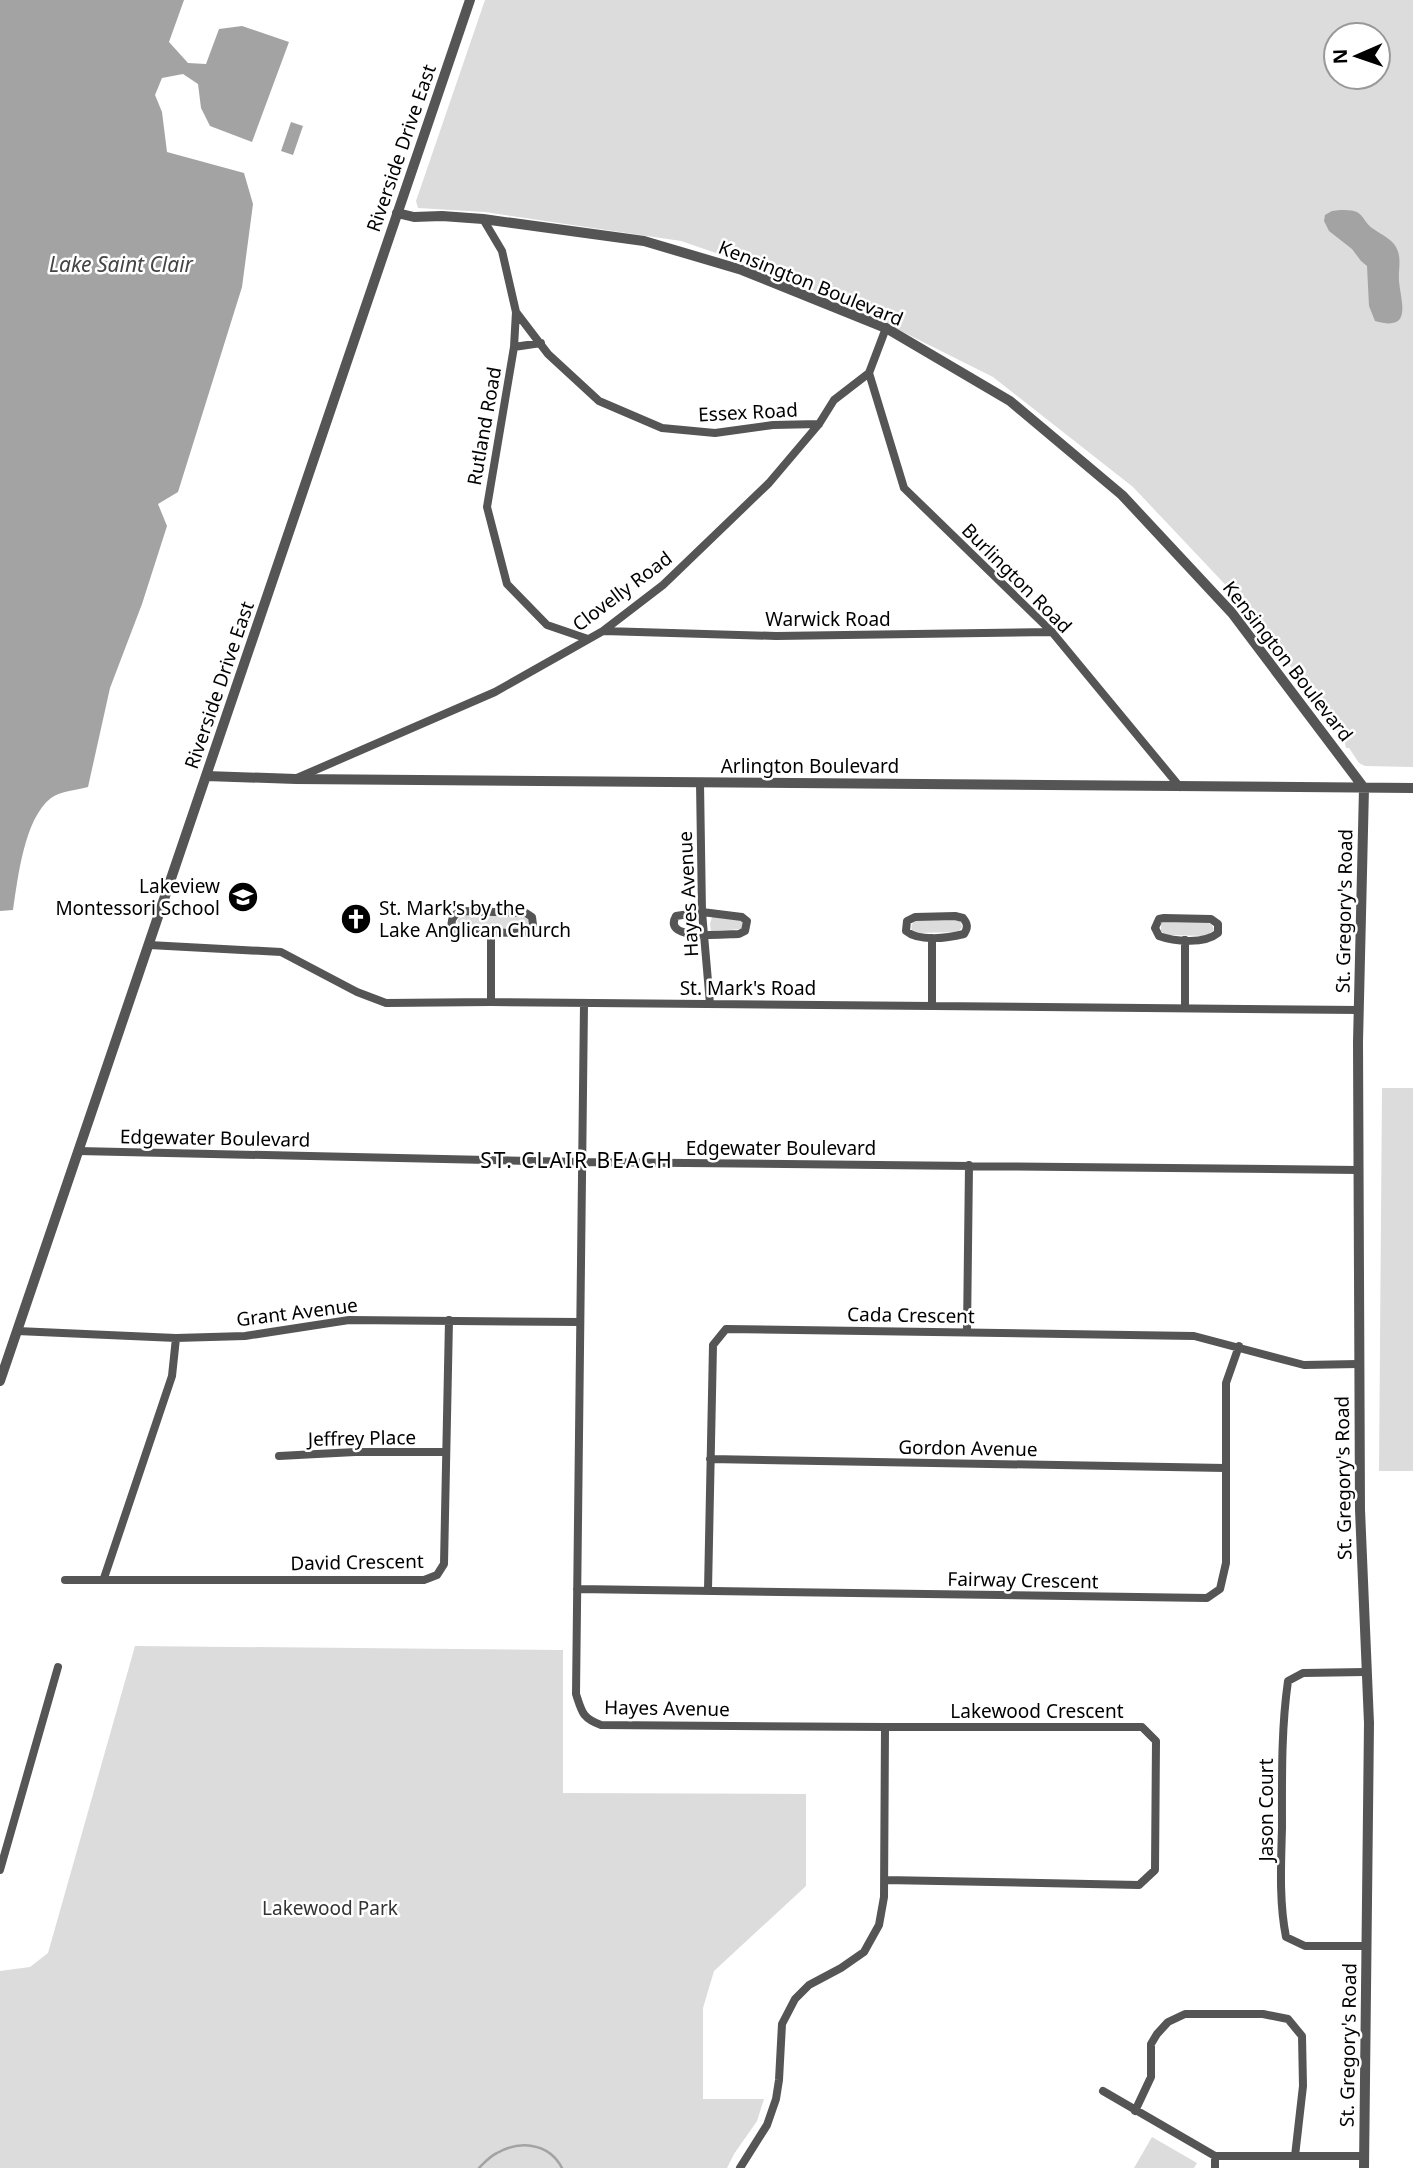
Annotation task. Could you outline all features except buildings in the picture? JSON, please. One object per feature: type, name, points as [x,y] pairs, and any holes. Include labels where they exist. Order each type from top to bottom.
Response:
[{"type":"street","name":"Riverside Drive East","points":[[0,1381],[470,0]]},
{"type":"street","name":"Kensington Boulevard","points":[[397,213],[414,217],[484,219],[644,242],[743,270],[886,328],[1010,401],[1122,495],[1232,613],[1364,788]]},
{"type":"street","name":"Rutland Road","points":[[484,219],[502,251],[516,312],[514,348],[487,507],[507,584],[547,625],[588,639]]},
{"type":"street","name":"Essex Road","points":[[516,312],[548,354],[599,401],[662,428],[715,433],[773,425],[819,424]]},
{"type":"street","points":[[869,373],[886,328]]},
{"type":"street","points":[[514,348],[541,343]]},
{"type":"street","name":"Clovelly Road","points":[[296,779],[495,692],[603,631],[663,585],[769,483],[819,424],[834,400],[869,373]]},
{"type":"street","name":"Burlington Road","points":[[869,373],[904,488],[1052,632],[1180,787]]},
{"type":"street","name":"Warwick Road","points":[[603,631],[776,636],[1052,632]]},
{"type":"street","name":"Arlington Boulevard","points":[[206,776],[296,779],[1413,788]]},
{"type":"street","name":"Hayes Avenue","points":[[700,783],[702,912],[710,1004]]},
{"type":"street","name":"St. Gregory's Road","points":[[1364,788],[1359,1010],[1358,1364],[1360,1510],[1369,1723],[1364,2168]]},
{"type":"street","points":[[463,911],[522,913],[533,919],[529,931],[491,934],[455,931],[452,919],[463,911]]},
{"type":"street","points":[[702,912],[737,915],[747,921],[745,931],[739,934],[706,935],[683,933],[674,926],[676,916],[702,912]]},
{"type":"street","points":[[955,916],[963,918],[967,923],[964,934],[932,938],[909,934],[905,926],[907,921],[915,917],[955,916]]},
{"type":"street","points":[[1164,918],[1207,918],[1217,924],[1218,933],[1214,936],[1185,940],[1160,936],[1156,933],[1156,923],[1164,918]]},
{"type":"street","points":[[491,934],[491,1002]]},
{"type":"street","points":[[932,938],[932,1005]]},
{"type":"street","points":[[1185,940],[1185,1008]]},
{"type":"street","name":"St. Mark's Road","points":[[149,945],[281,952],[357,992],[386,1003],[1359,1010]]},
{"type":"street","name":"Hayes Avenue","points":[[584,1004],[576,1694],[583,1715],[601,1725],[885,1727]]},
{"type":"street","name":"Edgewater Boulevard","points":[[78,1151],[582,1162],[1359,1170]]},
{"type":"street","points":[[967,1331],[969,1165]]},
{"type":"street","name":"Grant Avenue","points":[[17,1331],[176,1338],[245,1336],[349,1320],[580,1322]]},
{"type":"street","name":"David Crescent","points":[[65,1580],[424,1580],[437,1575],[444,1564],[449,1320]]},
{"type":"street","name":"Cada Crescent","points":[[708,1590],[713,1345],[726,1329],[1194,1336],[1304,1364],[1358,1364]]},
{"type":"street","points":[[104,1578],[172,1376],[176,1338]]},
{"type":"street","name":"Fairway Crescent","points":[[577,1590],[1207,1598],[1220,1589],[1226,1563],[1226,1383],[1238,1346]]},
{"type":"street","name":"Jeffrey Place","points":[[279,1456],[355,1452],[446,1452]]},
{"type":"street","name":"Gordon Avenue","points":[[710,1459],[1225,1468]]},
{"type":"street","points":[[0,1870],[58,1667]]},
{"type":"street","name":"Jason Court","points":[[1365,1672],[1303,1673],[1288,1681],[1282,1719],[1282,1845],[1283,1920],[1286,1937],[1305,1946],[1366,1946]]},
{"type":"street","points":[[740,2168],[767,2125],[776,2099],[782,2025],[795,1999],[809,1985],[864,1952],[879,1925],[885,1880],[885,1727]]},
{"type":"street","name":"Lakewood Crescent","points":[[885,1727],[1142,1727],[1156,1741],[1155,1870],[1139,1885],[885,1880]]},
{"type":"street","points":[[1135,2111],[1151,2077],[1151,2044],[1168,2022],[1185,2014],[1263,2014],[1288,2019],[1302,2036],[1303,2086],[1295,2156]]},
{"type":"street","points":[[1103,2091],[1215,2156],[1364,2156]]},
{"type":"street","points":[[1215,2156],[1215,2168]]},
{"type":"green space","points":[[485,0],[1413,0],[1413,767],[1365,766],[1359,763],[1254,615],[1133,487],[993,377],[847,304],[754,266],[681,241],[485,212],[418,208],[416,201]]},
{"type":"green space","points":[[464,914],[525,916],[529,920],[528,927],[461,928],[457,921]]},
{"type":"green space","points":[[712,917],[741,920],[742,929],[711,931]]},
{"type":"green space","points":[[918,919],[957,920],[962,927],[958,932],[917,933],[912,931],[911,927]]},
{"type":"green space","points":[[1167,920],[1207,922],[1214,930],[1207,936],[1166,935],[1161,931],[1161,924]]},
{"type":"green space","points":[[1382,1088],[1413,1088],[1413,1471],[1379,1471]]},
{"type":"green space","name":"Lakewood Park","points":[[135,1646],[563,1650],[563,1793],[806,1794],[806,1886],[714,1971],[703,2008],[703,2099],[764,2099],[757,2121],[727,2168],[0,2168],[0,1971],[30,1967],[48,1953]]},
{"type":"green space","points":[[1152,2137],[1197,2163],[1194,2168],[1134,2168]]},
{"type":"water","name":"Lake Saint Clair","points":[[0,0],[184,0],[169,42],[188,63],[206,64],[219,29],[242,26],[289,42],[252,142],[210,126],[201,108],[198,84],[183,74],[162,78],[155,95],[162,112],[167,152],[244,173],[253,204],[242,287],[178,492],[158,504],[167,526],[142,604],[110,688],[88,787],[55,796],[42,808],[28,834],[13,910],[0,911]]},
{"type":"water","points":[[291,122],[303,126],[293,155],[281,151]]},
{"type":"water","points":[[1340,210],[1359,213],[1397,249],[1402,313],[1400,319],[1395,322],[1375,321],[1369,306],[1367,266],[1352,249],[1329,231],[1324,221],[1325,215]]},
{"type":"waterway","points":[[479,2168],[497,2153],[524,2145],[550,2153],[562,2168]]},
{"type":"place","name":"Lakeview Montessori School","points":[[243,897]]},
{"type":"place","name":"St. Mark's by the Lake Anglican Church","points":[[356,919]]},
{"type":"district","name":"ST. CLAIR BEACH","points":[[577,1161]]}]
